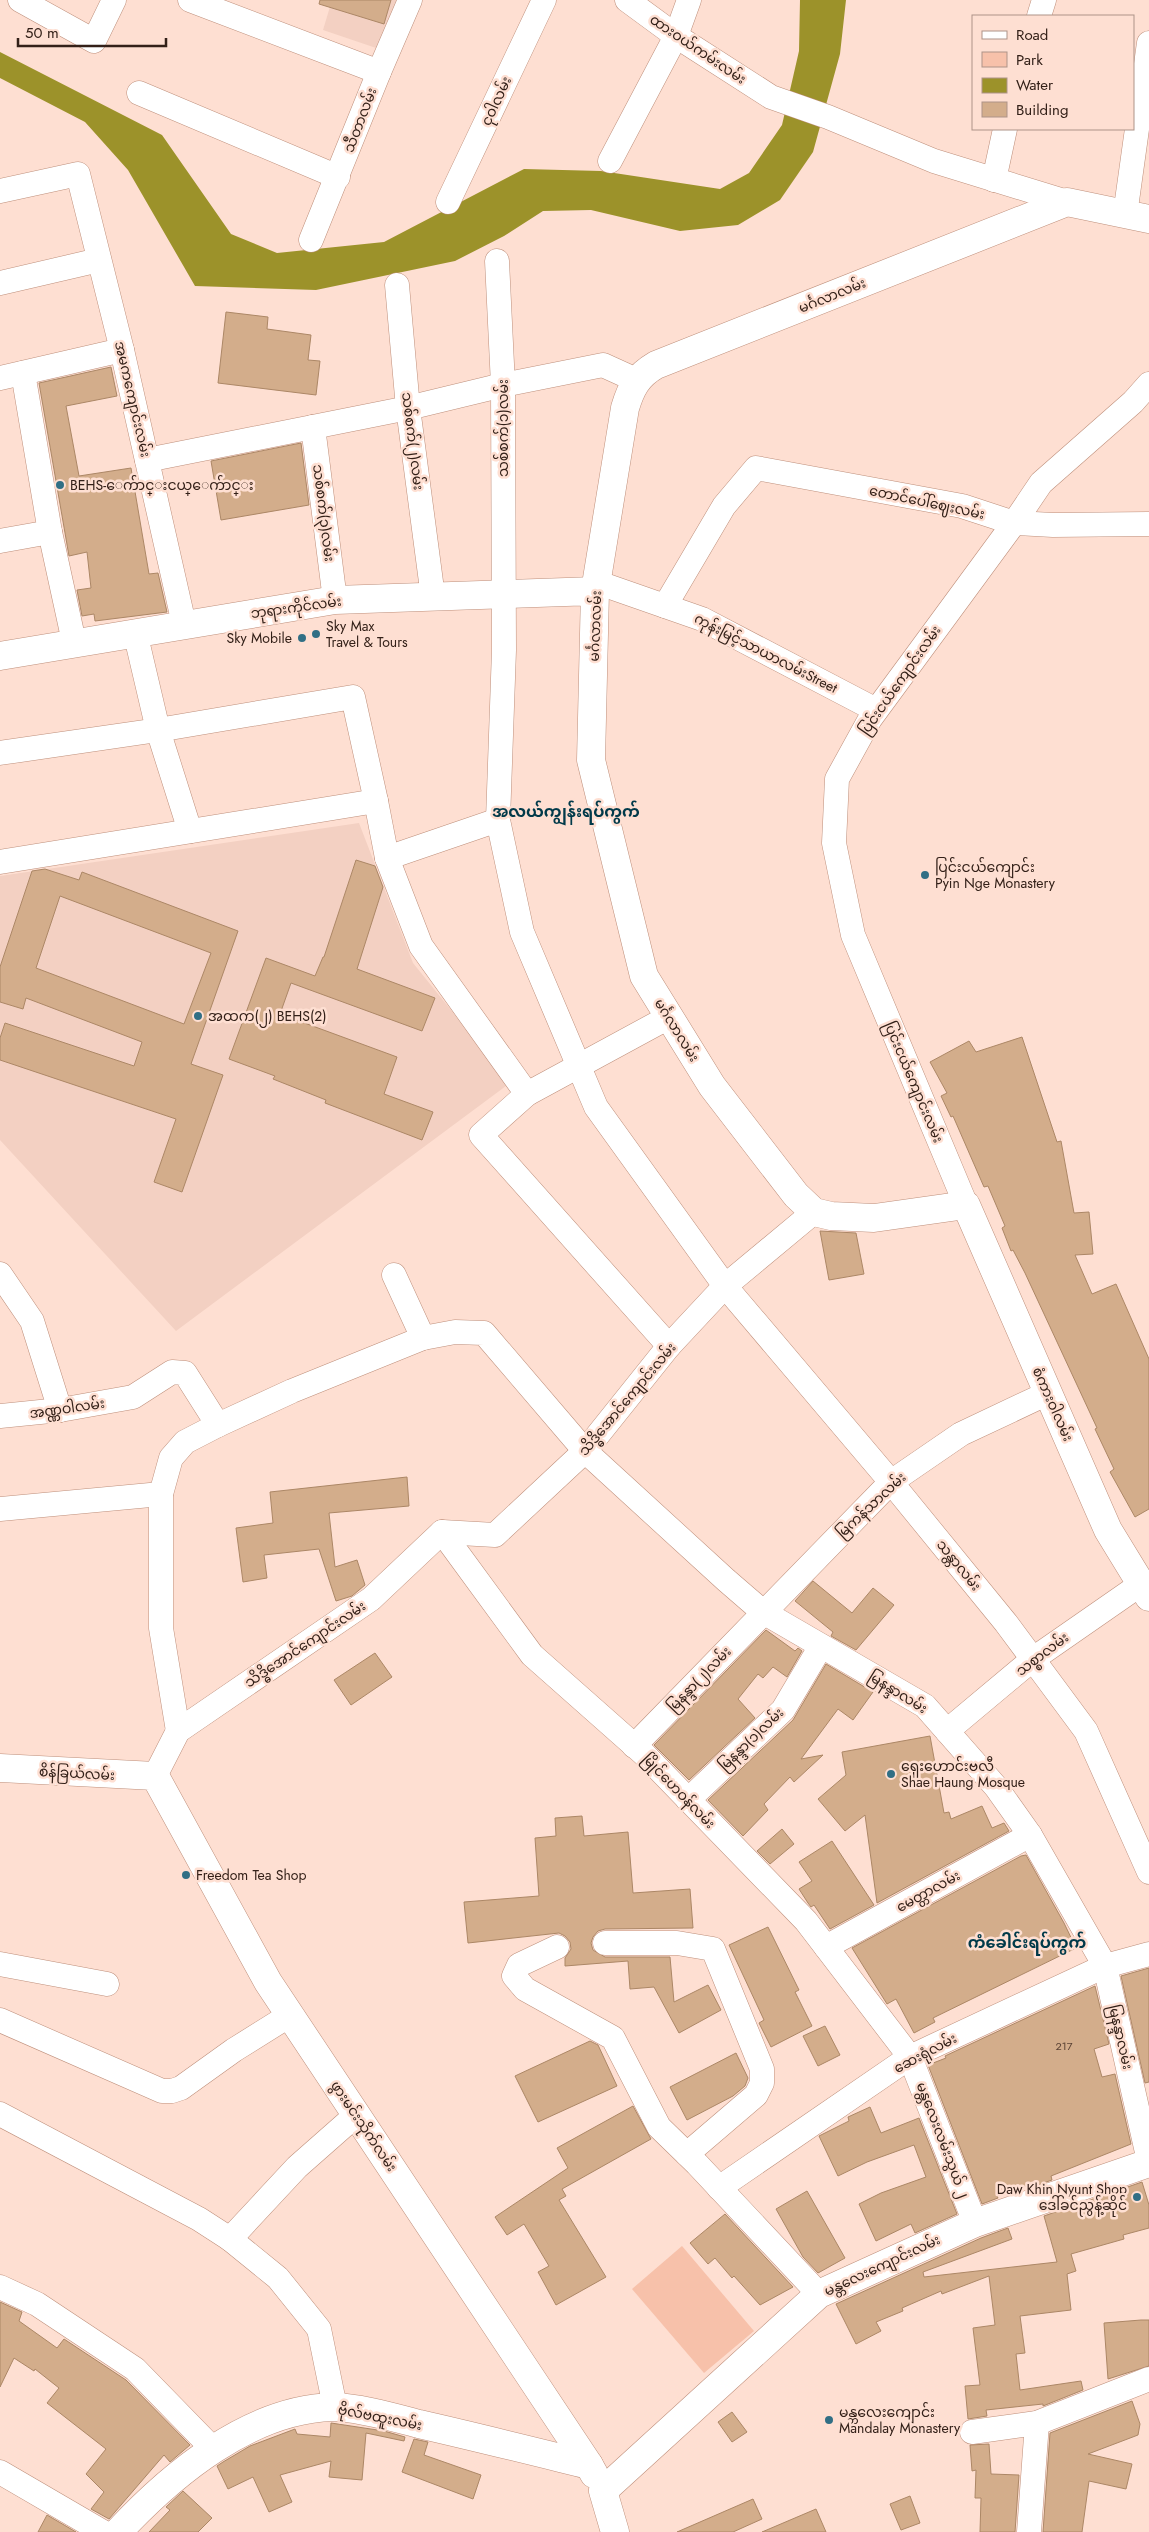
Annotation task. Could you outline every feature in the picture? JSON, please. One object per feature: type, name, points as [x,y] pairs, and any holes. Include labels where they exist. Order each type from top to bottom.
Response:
[{"type":"street","points":[[20,0],[94,41],[114,0]]},
{"type":"street","points":[[190,0],[379,72]]},
{"type":"street","name":"သီတာလမ်း","points":[[311,240],[410,0]]},
{"type":"street","name":"ငုဝါလမ်း","points":[[448,202],[544,0]]},
{"type":"street","name":"ထားဝယ်ကမ်းလမ်း","points":[[627,0],[676,36],[771,97],[828,117],[934,161],[1067,202]]},
{"type":"street","points":[[610,161],[676,36],[689,0]]},
{"type":"street","points":[[1039,15],[1044,0]]},
{"type":"street","points":[[1067,202],[1137,217],[1149,43]]},
{"type":"street","points":[[139,94],[338,177]]},
{"type":"street","points":[[994,180],[1005,130]]},
{"type":"street","name":"အမကကျောင်းလမ်း","points":[[0,191],[78,174],[122,350],[184,624]]},
{"type":"street","name":"မင်္ဂလာလမ်း","points":[[814,1212],[796,1195],[712,1086],[644,976],[591,760],[596,587],[624,408],[636,380],[656,365],[1067,202]]},
{"type":"street","points":[[0,283],[99,260]]},
{"type":"street","name":"သစ်စက်(၁)လမ်း","points":[[497,261],[503,385],[502,594],[504,650],[498,820],[522,932],[580,1065]]},
{"type":"street","name":"သစ်စက်(၂)လမ်း","points":[[397,285],[408,408],[434,597]]},
{"type":"street","points":[[0,378],[122,350]]},
{"type":"street","points":[[147,460],[408,408],[503,385],[603,365],[636,380]]},
{"type":"street","points":[[23,373],[50,532],[74,642]]},
{"type":"street","name":"ပြင်းငယ်ကျောင်းလမ်း","points":[[966,1205],[853,935],[834,843],[837,779],[876,710],[1014,523],[1041,483],[1133,402],[1149,384]]},
{"type":"street","name":"သစ်စက်(၃)လမ်း","points":[[313,427],[335,600]]},
{"type":"street","name":"တောင်ပေါ်ဈေးလမ်း","points":[[665,606],[724,506],[756,468],[962,506],[1014,523],[1053,525],[1149,524]]},
{"type":"street","points":[[0,541],[50,532]]},
{"type":"street","name":"ဘုရားကိုင်လမ်း","points":[[0,656],[74,642],[335,600],[502,594],[596,587]]},
{"type":"street","name":"ကုန်းမြင့်သာယာလမ်းStreet","points":[[596,587],[665,606],[702,619],[876,710]]},
{"type":"street","points":[[135,632],[158,730],[190,831]]},
{"type":"street","points":[[0,753],[158,730],[353,697],[387,858],[421,946],[528,1094]]},
{"type":"street","points":[[0,862],[376,801]]},
{"type":"street","points":[[387,858],[498,820]]},
{"type":"street","points":[[669,1017],[528,1094],[481,1135],[670,1346]]},
{"type":"street","name":"သန္တာလမ်း","points":[[580,1065],[596,1107],[725,1286],[891,1482],[1000,1615],[1086,1730],[1149,1872]]},
{"type":"street","points":[[814,1212],[831,1216],[874,1218],[966,1205]]},
{"type":"street","name":"စံကားဝါလမ်း","points":[[966,1205],[1108,1530],[1145,1591]]},
{"type":"street","name":"သိဒ္ဓိအောင်ကျောင်းလမ်း","points":[[155,1776],[178,1731],[371,1599],[442,1532],[495,1535],[585,1450],[670,1346],[725,1286],[814,1212]]},
{"type":"street","points":[[0,1274],[32,1321],[60,1410]]},
{"type":"street","points":[[178,1731],[161,1628],[161,1494],[171,1458],[185,1442],[218,1425],[292,1391],[423,1338],[394,1275]]},
{"type":"street","name":"မြနန္ဒာလမ်း","points":[[423,1338],[455,1332],[484,1333],[585,1450],[763,1612],[925,1706],[948,1731],[996,1787],[1030,1835],[1105,1966],[1149,2162]]},
{"type":"street","name":"အဏ္ဏဝါလမ်း","points":[[0,1416],[60,1410],[133,1397],[172,1372],[184,1373],[218,1425]]},
{"type":"street","name":"မြကန်သာလမ်း","points":[[763,1612],[891,1482],[961,1434],[1048,1393]]},
{"type":"street","points":[[0,1509],[161,1494]]},
{"type":"street","name":"မြိုင်ဟေဝန်လမ်း","points":[[442,1532],[532,1655],[634,1746],[806,1921],[910,2058]]},
{"type":"street","name":"သစ္စာလမ်း","points":[[948,1731],[1033,1659],[1145,1591]]},
{"type":"street","name":"မြနန္ဒာ(၂)လမ်း","points":[[634,1746],[763,1612]]},
{"type":"street","name":"မြနန္ဒာ(၁)လမ်း","points":[[688,1800],[783,1710],[821,1646]]},
{"type":"street","name":"စိန်ခြယ်လမ်း","points":[[0,1768],[155,1776]]},
{"type":"street","name":"ဖွားမင်းသိုက်လမ်း","points":[[155,1776],[268,1982],[589,2466]]},
{"type":"street","name":"မေတ္တာလမ်း","points":[[826,1947],[1030,1835]]},
{"type":"street","points":[[606,1943],[677,1943],[714,1949],[762,2069],[762,2083],[756,2095],[688,2154]]},
{"type":"street","points":[[557,1947],[519,1964],[514,1976],[525,1989],[613,2038],[659,2127],[688,2154],[818,2294]]},
{"type":"street","name":"ဆေးရုံလမ်း","points":[[719,2188],[910,2058],[1105,1966],[1149,1954]]},
{"type":"street","points":[[0,1964],[107,1984]]},
{"type":"street","points":[[0,2020],[162,2091],[172,2091],[181,2088],[234,2050],[290,2015]]},
{"type":"street","name":"မန္တလေးလမ်းသွယ် ၂","points":[[910,2058],[975,2223]]},
{"type":"street","points":[[0,2114],[199,2219],[230,2239],[278,2278],[318,2329],[335,2407]]},
{"type":"street","points":[[230,2239],[297,2167],[356,2115]]},
{"type":"street","name":"မန္တလေးကျောင်းလမ်း","points":[[603,2490],[818,2294],[975,2223],[1149,2162]]},
{"type":"street","points":[[0,2287],[37,2304],[135,2369],[213,2449]]},
{"type":"street","points":[[972,2432],[1038,2423],[1149,2379]]},
{"type":"street","name":"ဗိုလ်ဗထူးလမ်း","points":[[118,2532],[151,2497],[213,2449],[274,2419],[310,2409],[335,2407],[398,2418],[589,2466]]},
{"type":"street","points":[[1030,2532],[1038,2423]]},
{"type":"street","points":[[589,2466],[603,2490],[615,2532]]},
{"type":"street","points":[[0,2472],[102,2532]]},
{"type":"shaded area","points":[[332,0],[402,0],[382,50],[323,30]]},
{"type":"shaded area","points":[[359,823],[413,963],[510,1083],[176,1331],[0,1140],[0,876]]},
{"type":"green space","points":[[682,2246],[754,2331],[704,2373],[632,2289]]},
{"type":"water","points":[[800,0],[846,0],[840,54],[813,152],[780,200],[738,225],[680,231],[591,210],[543,211],[504,236],[455,261],[316,290],[195,286],[128,170],[85,122],[0,78],[0,52],[162,135],[231,234],[277,253],[384,242],[524,169],[601,171],[720,189],[749,173],[782,125],[799,51]]},
{"type":"building","points":[[320,0],[391,0],[384,24],[319,4]]},
{"type":"building","points":[[226,312],[268,317],[267,329],[311,335],[308,360],[320,361],[316,395],[218,383]]},
{"type":"building","points":[[111,367],[117,396],[66,406],[79,476],[131,468],[149,574],[158,573],[167,612],[95,621],[94,614],[82,616],[77,590],[91,588],[87,552],[69,556],[39,383]]},
{"type":"building","points":[[301,443],[309,505],[221,520],[211,461]]},
{"type":"building","points":[[356,860],[375,866],[383,887],[357,969],[435,998],[422,1031],[291,983],[280,1014],[397,1057],[384,1094],[433,1112],[422,1140],[325,1103],[326,1100],[273,1079],[275,1076],[229,1059],[266,958],[315,976],[324,957]]},
{"type":"building","points":[[45,869],[79,880],[82,872],[238,931],[191,1064],[223,1075],[182,1192],[154,1182],[176,1119],[0,1060],[0,1038],[5,1023],[134,1066],[142,1042],[26,998],[23,1009],[0,1002],[0,967],[32,871]],"holes":[[[60,896],[211,953],[184,1024],[36,968]]]},
{"type":"building","points":[[1022,1037],[1057,1142],[1061,1141],[1074,1213],[1089,1212],[1093,1254],[1075,1255],[1092,1294],[1116,1284],[1149,1359],[1149,1509],[1135,1517],[1110,1472],[1114,1469],[1095,1429],[1097,1428],[1025,1273],[1013,1250],[1011,1251],[1002,1228],[1005,1226],[988,1186],[984,1187],[953,1116],[951,1117],[941,1096],[947,1093],[930,1062],[969,1041],[976,1052]]},
{"type":"building","points":[[820,1231],[856,1233],[864,1274],[829,1280]]},
{"type":"building","points":[[407,1477],[409,1506],[329,1513],[335,1567],[357,1560],[365,1585],[352,1596],[336,1601],[319,1549],[264,1555],[267,1578],[243,1582],[236,1528],[273,1523],[270,1492]]},
{"type":"building","points":[[813,1581],[852,1613],[873,1588],[894,1605],[856,1650],[831,1636],[833,1632],[795,1601]]},
{"type":"building","points":[[766,1630],[795,1651],[798,1648],[802,1651],[787,1677],[773,1667],[763,1678],[758,1674],[738,1699],[755,1718],[689,1780],[654,1745]]},
{"type":"building","points":[[375,1653],[392,1677],[351,1705],[334,1680]]},
{"type":"building","points":[[826,1664],[873,1692],[853,1720],[838,1709],[801,1759],[823,1755],[794,1782],[790,1777],[764,1804],[768,1810],[743,1836],[708,1800],[793,1720]]},
{"type":"building","points":[[930,1736],[944,1813],[949,1812],[951,1819],[982,1806],[992,1828],[1004,1823],[1009,1831],[877,1903],[865,1815],[845,1831],[818,1799],[846,1775],[842,1752]]},
{"type":"building","points":[[582,1816],[584,1836],[628,1832],[633,1893],[690,1889],[693,1928],[605,1929],[598,1931],[593,1937],[591,1943],[593,1950],[605,1957],[670,1957],[674,2002],[708,1985],[721,2010],[679,2033],[654,1987],[630,1989],[628,1961],[565,1966],[565,1958],[571,1949],[570,1942],[559,1933],[468,1943],[464,1902],[539,1896],[535,1838],[556,1836],[555,1818]]},
{"type":"building","points":[[782,1829],[794,1844],[770,1864],[757,1851]]},
{"type":"building","points":[[832,1841],[874,1905],[830,1929],[814,1905],[811,1907],[799,1889],[812,1881],[799,1862]]},
{"type":"building","points":[[1026,1855],[1076,1948],[933,2018],[935,2022],[914,2033],[896,1999],[887,2004],[852,1948]]},
{"type":"building","points":[[768,1927],[799,1990],[795,1992],[812,2026],[771,2047],[759,2023],[764,2020],[729,1945]]},
{"type":"building","points":[[1149,1968],[1149,2082],[1145,2083],[1121,1976]]},
{"type":"building","points":[[1095,1986],[1109,2044],[1094,2049],[1102,2077],[1115,2074],[1131,2144],[1051,2176],[1052,2180],[1035,2186],[1035,2183],[997,2196],[998,2198],[982,2204],[928,2065]]},
{"type":"building","points":[[825,2026],[840,2055],[818,2066],[803,2036]]},
{"type":"building","points":[[590,2041],[598,2045],[617,2086],[538,2122],[515,2076]]},
{"type":"building","points":[[736,2053],[748,2078],[745,2086],[733,2096],[687,2120],[670,2087]]},
{"type":"building","points":[[633,2106],[651,2139],[562,2189],[566,2196],[559,2200],[606,2277],[556,2305],[538,2272],[549,2266],[524,2224],[507,2235],[495,2217],[568,2168],[557,2148]]},
{"type":"building","points":[[870,2107],[881,2133],[919,2118],[957,2214],[915,2233],[911,2224],[876,2241],[859,2204],[881,2193],[926,2177],[914,2145],[867,2162],[838,2176],[819,2136],[849,2121],[848,2117]]},
{"type":"building","points":[[1142,2182],[1149,2205],[1149,2228],[1123,2235],[1124,2239],[1071,2254],[1076,2271],[1067,2274],[1071,2310],[1020,2316],[1025,2353],[1016,2354],[1020,2390],[1081,2381],[1083,2390],[1043,2406],[1043,2404],[986,2410],[987,2416],[968,2419],[965,2386],[980,2385],[973,2328],[995,2325],[989,2276],[942,2294],[941,2291],[902,2308],[903,2311],[876,2322],[881,2331],[856,2344],[836,2304],[981,2238],[1008,2228],[1012,2239],[923,2272],[924,2277],[1057,2262],[1044,2216]]},
{"type":"building","points":[[807,2191],[845,2258],[818,2273],[803,2257],[776,2209]]},
{"type":"building","points":[[725,2214],[793,2287],[760,2305],[734,2276],[732,2278],[715,2258],[708,2264],[690,2243]]},
{"type":"building","points":[[0,2302],[22,2312],[19,2321],[57,2348],[64,2339],[126,2380],[190,2445],[170,2462],[164,2455],[109,2519],[91,2509],[104,2492],[86,2474],[106,2449],[47,2403],[59,2388],[35,2369],[34,2371],[14,2358],[0,2387]]},
{"type":"building","points":[[1149,2320],[1149,2366],[1108,2379],[1104,2323]]},
{"type":"building","points":[[1132,2401],[1140,2424],[1138,2435],[1088,2454],[1132,2464],[1126,2489],[1089,2481],[1082,2532],[1043,2532],[1050,2433]]},
{"type":"building","points":[[732,2412],[747,2432],[732,2442],[718,2422]]},
{"type":"building","points":[[331,2423],[384,2431],[405,2437],[404,2441],[366,2433],[362,2480],[329,2477],[331,2461],[280,2475],[292,2502],[269,2512],[253,2477],[228,2489],[217,2466],[223,2462],[250,2446],[295,2429],[297,2434],[330,2437]]},
{"type":"building","points":[[414,2439],[428,2442],[424,2455],[481,2475],[473,2499],[402,2472]]},
{"type":"building","points":[[989,2444],[991,2474],[1019,2475],[1015,2532],[980,2532],[981,2498],[975,2498],[976,2470],[972,2471],[970,2445]]},
{"type":"building","points":[[183,2491],[212,2518],[198,2532],[149,2532],[170,2510],[166,2507]]},
{"type":"building","points":[[910,2496],[920,2523],[901,2530],[890,2504]]},
{"type":"building","points":[[753,2499],[762,2519],[733,2532],[677,2532]]},
{"type":"building","points":[[816,2509],[826,2532],[762,2532]]},
{"type":"building","points":[[47,2515],[76,2532],[38,2532]]},
{"type":"place","name":"BEHS-ေက်ာင္းငယ္ေက်ာင္း","points":[[60,485]]},
{"type":"place","name":"Sky Max Travel & Tours","points":[[316,634]]},
{"type":"place","name":"Sky Mobile","points":[[302,638]]},
{"type":"place","name":"ပြင်းငယ်ကျောင်း Pyin Nge Monastery","points":[[925,875]]},
{"type":"place","name":"အထက(၂) BEHS(2)","points":[[198,1016]]},
{"type":"place","name":"ရှေးဟောင်းဗလီ Shae Haung Mosque","points":[[891,1774]]},
{"type":"place","name":"Freedom Tea Shop","points":[[186,1875]]},
{"type":"place","name":"Daw Khin Nyunt Shop ဒေါ်ခင်ညွန့်ဆိုင်","points":[[1137,2197]]},
{"type":"place","name":"မန္တလေးကျောင်း Mandalay Monastery","points":[[829,2420]]},
{"type":"district","name":"အလယ်ကျွန်းရပ်ကွက်","points":[[566,811]]},
{"type":"district","name":"ကံခေါင်းရပ်ကွက်","points":[[1027,1942]]}]
